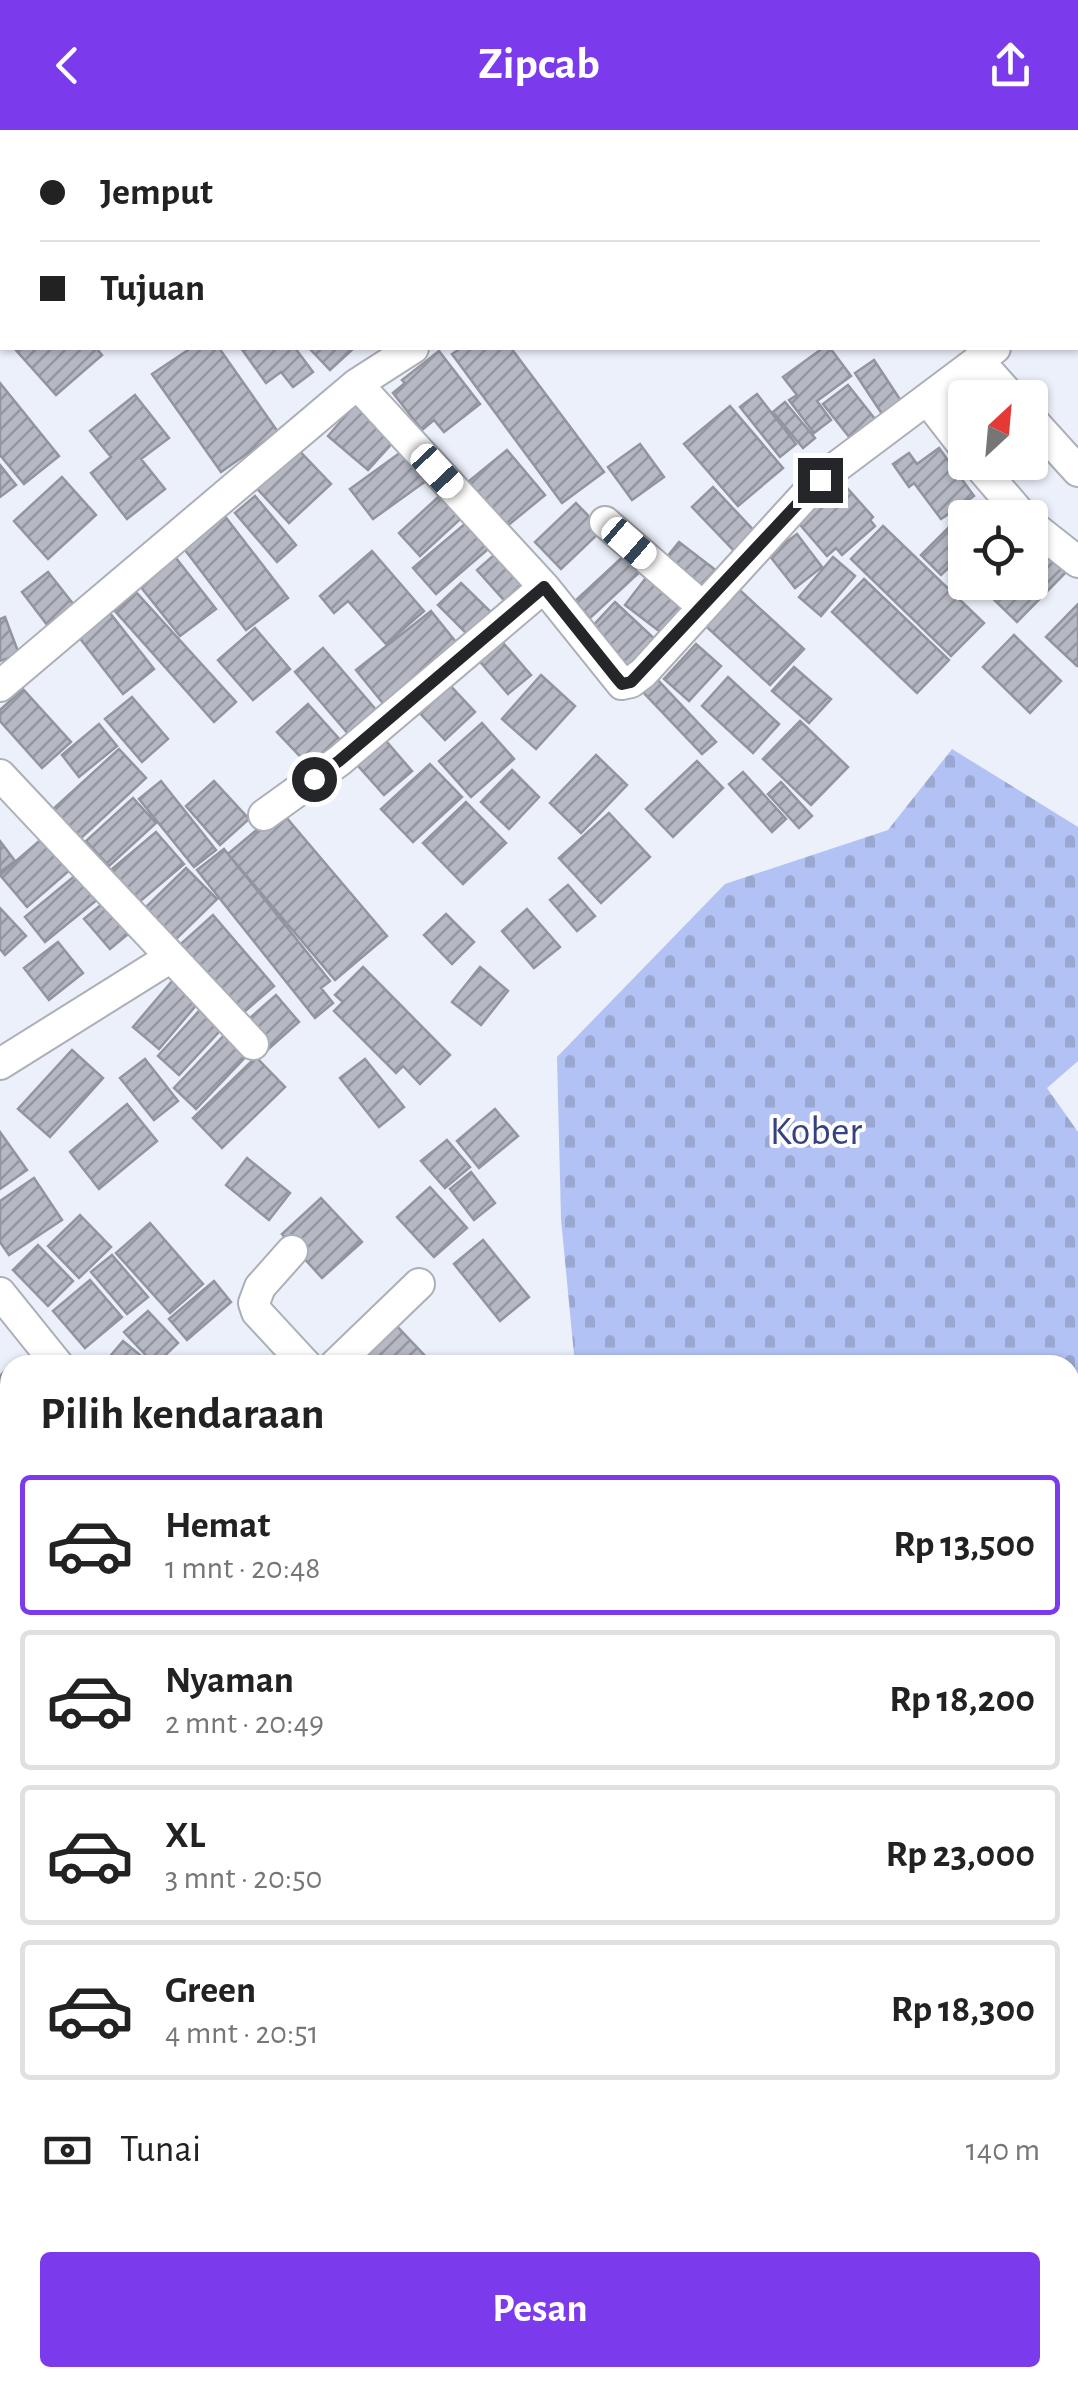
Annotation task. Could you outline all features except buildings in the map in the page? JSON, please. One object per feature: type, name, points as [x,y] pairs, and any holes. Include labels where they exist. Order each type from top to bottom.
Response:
[{"type":"street","points":[[0,686],[357,384],[410,350]]},
{"type":"street","points":[[357,384],[544,587],[622,684],[643,673],[820,480],[987,354],[1002,380]]},
{"type":"street","points":[[926,398],[948,426]]},
{"type":"street","points":[[1048,438],[1078,471]]},
{"type":"street","points":[[991,480],[1009,500]]},
{"type":"street","points":[[605,522],[703,607]]},
{"type":"street","points":[[1048,538],[1078,562]]},
{"type":"street","points":[[264,815],[339,761],[544,587]]},
{"type":"street","points":[[0,775],[254,1044]]},
{"type":"street","points":[[0,1064],[170,958]]},
{"type":"street","points":[[292,1251],[260,1288],[254,1303],[257,1312],[297,1355]]},
{"type":"street","points":[[345,1355],[420,1284]]},
{"type":"street","points":[[0,1293],[50,1355]]},
{"type":"green space","name":"Kober","points":[[952,749],[1078,827],[1078,1061],[1047,1088],[1078,1132],[1078,1355],[574,1355],[561,1219],[557,1057],[725,884],[888,830]]},
{"type":"route","points":[[314,779],[544,587],[622,684],[631,682],[820,480]]}]
